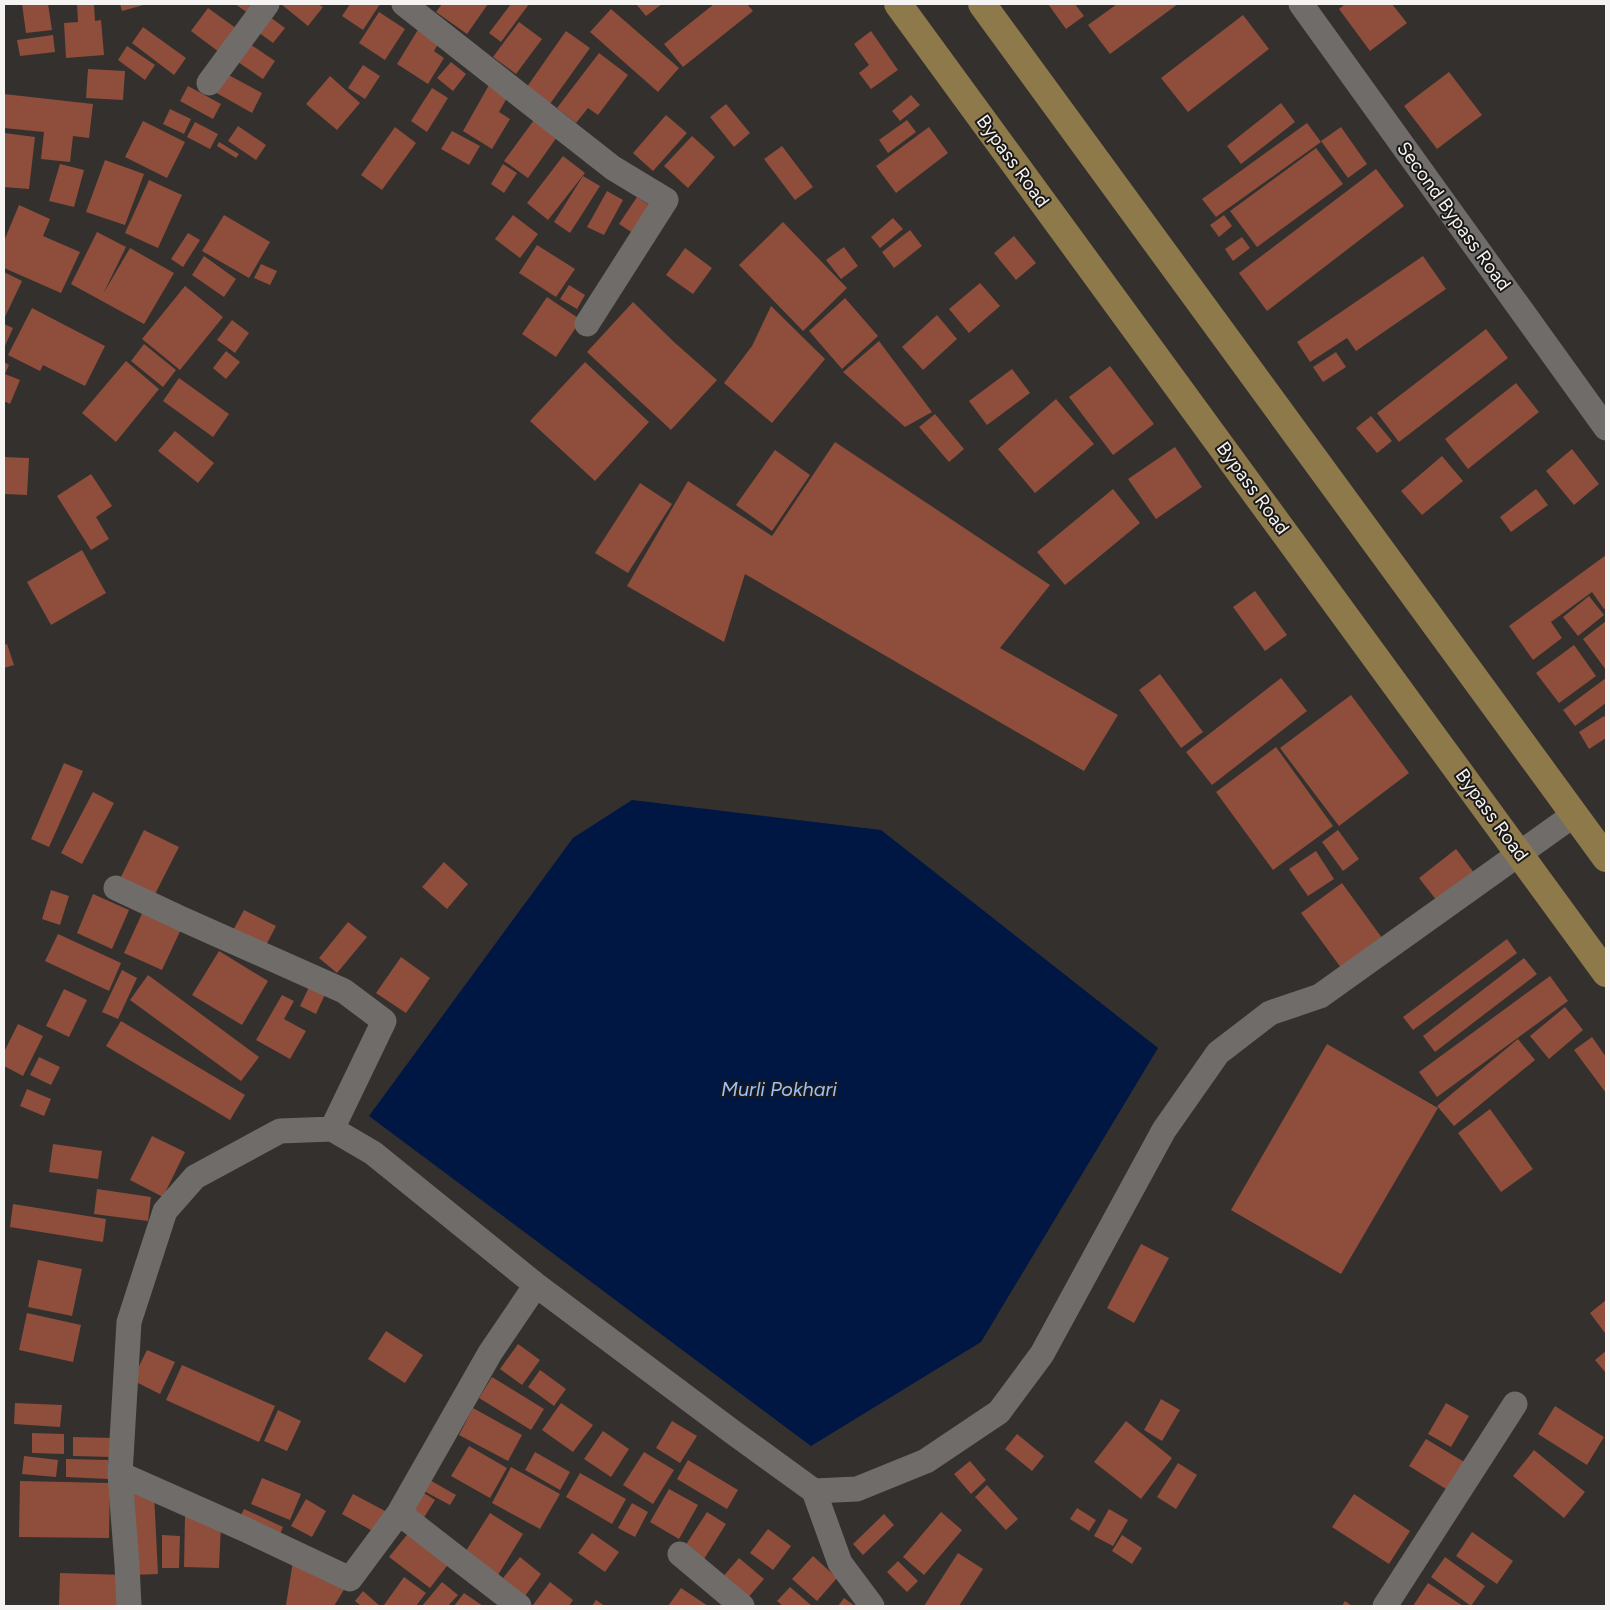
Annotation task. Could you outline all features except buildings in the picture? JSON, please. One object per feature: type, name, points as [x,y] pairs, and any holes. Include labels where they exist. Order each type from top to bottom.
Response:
[{"type":"main road","name":"Bypass Road","points":[[898,4],[1606,973]]},
{"type":"main road","points":[[982,4],[1606,858]]},
{"type":"street","points":[[209,83],[268,4]]},
{"type":"street","points":[[404,4],[613,168],[666,200],[587,324]]},
{"type":"street","name":"Second Bypass Road","points":[[1301,4],[1606,428]]},
{"type":"street","points":[[814,1491],[857,1489],[926,1461],[999,1412],[1042,1354],[1164,1130],[1218,1053],[1270,1013],[1320,996],[1575,814]]},
{"type":"street","points":[[116,888],[344,991],[384,1021],[332,1129]]},
{"type":"street","points":[[129,1606],[120,1474],[129,1322],[165,1211],[195,1177],[280,1131],[332,1129],[373,1153],[536,1285],[734,1434],[814,1491],[840,1563],[872,1606]]},
{"type":"street","points":[[120,1474],[350,1579],[399,1513],[490,1353],[536,1285]]},
{"type":"street","points":[[1384,1606],[1515,1404]]},
{"type":"street","points":[[399,1513],[519,1606]]},
{"type":"street","points":[[680,1554],[742,1606]]},
{"type":"water","name":"Murli Pokhari","points":[[632,800],[881,830],[1158,1048],[981,1342],[811,1446],[369,1116],[573,838]]}]
